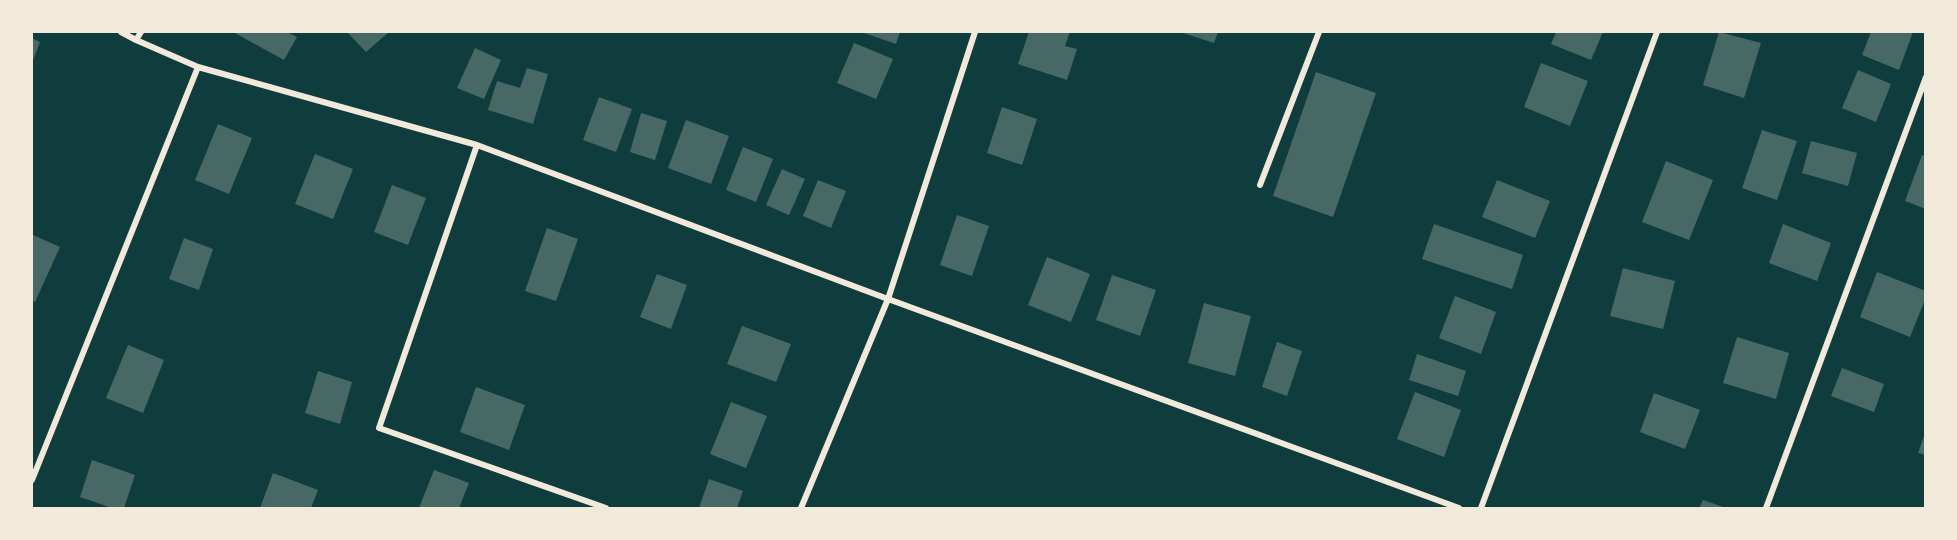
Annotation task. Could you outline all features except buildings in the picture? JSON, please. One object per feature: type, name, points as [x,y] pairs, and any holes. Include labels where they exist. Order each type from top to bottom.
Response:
[{"type":"street","points":[[121,32],[198,67],[477,145],[888,299],[1459,508]]},
{"type":"street","points":[[136,40],[141,32]]},
{"type":"street","points":[[801,508],[888,299],[975,32]]},
{"type":"street","points":[[1260,185],[1319,32]]},
{"type":"street","points":[[1481,508],[1657,32]]},
{"type":"street","points":[[32,480],[198,67]]},
{"type":"street","points":[[1766,508],[1926,77]]},
{"type":"street","points":[[477,145],[379,428],[606,508]]}]
